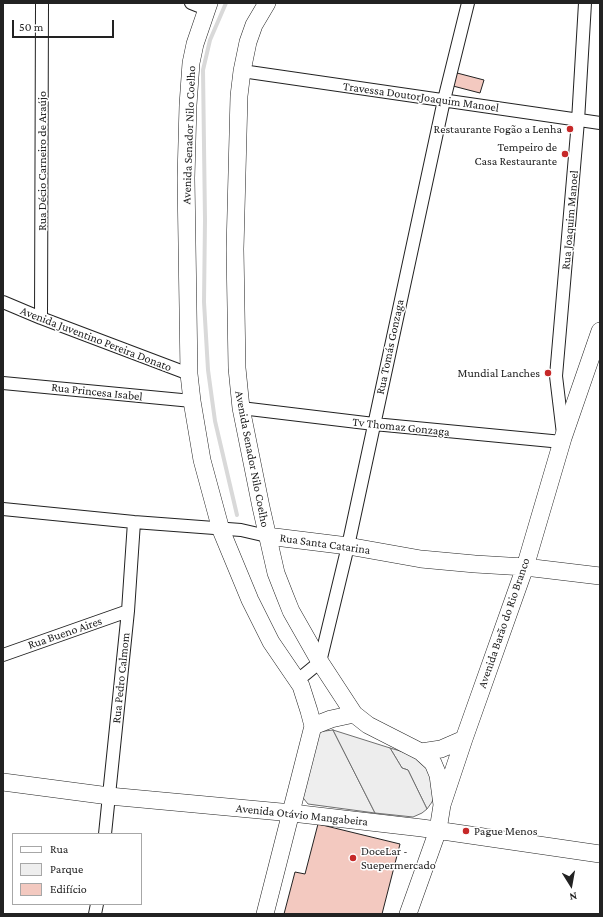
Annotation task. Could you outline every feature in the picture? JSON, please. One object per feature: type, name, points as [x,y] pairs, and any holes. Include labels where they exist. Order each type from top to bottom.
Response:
[{"type":"main road","name":"Avenida Senador Nilo Coelho","points":[[267,3],[254,25],[248,42],[242,71],[239,96],[235,249],[236,360],[241,408],[267,536],[276,573],[291,611],[320,662],[354,714],[368,725],[421,752],[433,763],[440,788],[442,805]]},
{"type":"main road","name":"Avenida Senador Nilo Coelho","points":[[202,5],[191,63],[186,178],[189,374],[192,402],[202,460],[221,530],[250,600],[272,642],[298,680],[308,706],[313,726]]},
{"type":"main road","name":"Avenida Barão do Rio Branco","points":[[408,914],[438,830],[442,805],[464,739],[525,567],[563,440],[600,331]]},
{"type":"main road","name":"Rua Santa Catarina","points":[[267,536],[348,546],[421,559],[525,567],[600,576]]},
{"type":"main road","points":[[265,914],[313,726],[331,719],[354,714]]},
{"type":"main road","points":[[421,752],[441,749],[464,739]]},
{"type":"main road","name":"Avenida Otávio Mangabeira","points":[[3,782],[109,796],[292,813],[438,830],[600,854]]},
{"type":"street","name":"Rua Décio Carneiro de Araújo","points":[[41,318],[42,3]]},
{"type":"street","name":"Rua Tomás Gonzaga","points":[[320,662],[348,546],[444,100],[468,3]]},
{"type":"street","name":"Rua Joaquim Manoel","points":[[563,440],[556,376],[578,121],[585,3]]},
{"type":"street","name":"Travessa DoutorJoaquim Manoel","points":[[242,71],[600,124]]},
{"type":"street","name":"Avenida Juventino Pereira Donato","points":[[3,302],[41,318],[189,374]]},
{"type":"street","name":"Rua Princesa Isabel","points":[[3,383],[192,402]]},
{"type":"street","name":"Tv Thomaz Gonzaga","points":[[241,408],[374,424],[563,440]]},
{"type":"street","name":"Rua Santa Catarina","points":[[3,508],[134,522],[221,530],[241,530],[267,536]]},
{"type":"street","name":"Rua Pedro Calmom","points":[[105,833],[128,611],[134,522]]},
{"type":"street","name":"Rua Bueno Aires","points":[[3,655],[128,611]]},
{"type":"street","points":[[298,680],[320,662]]},
{"type":"green space","points":[[333,730],[375,813],[308,804],[300,794],[317,732]]},
{"type":"green space","points":[[390,748],[424,758],[437,788],[432,802],[427,809],[408,770],[402,768]]},
{"type":"shaded area","points":[[333,730],[390,748],[402,768],[408,770],[427,809],[413,817],[375,813]]},
{"type":"building","points":[[457,73],[484,80],[480,93],[453,86]]},
{"type":"building","name":"DoceLar - Suepermercado","points":[[318,824],[400,844],[382,914],[284,914],[295,872],[305,874]]},
{"type":"waterway","points":[[226,3],[210,40],[203,70],[205,220],[204,302],[208,370],[215,421],[237,515]]},
{"type":"place","name":"Restaurante Fogão a Lenha","points":[[570,129]]},
{"type":"place","name":"Tempeiro de Casa Restaurante","points":[[565,154]]},
{"type":"place","name":"Mundial Lanches","points":[[548,373]]},
{"type":"place","name":"Pague Menos","points":[[466,831]]},
{"type":"place","name":"DoceLar - Suepermercado","points":[[353,858]]}]
